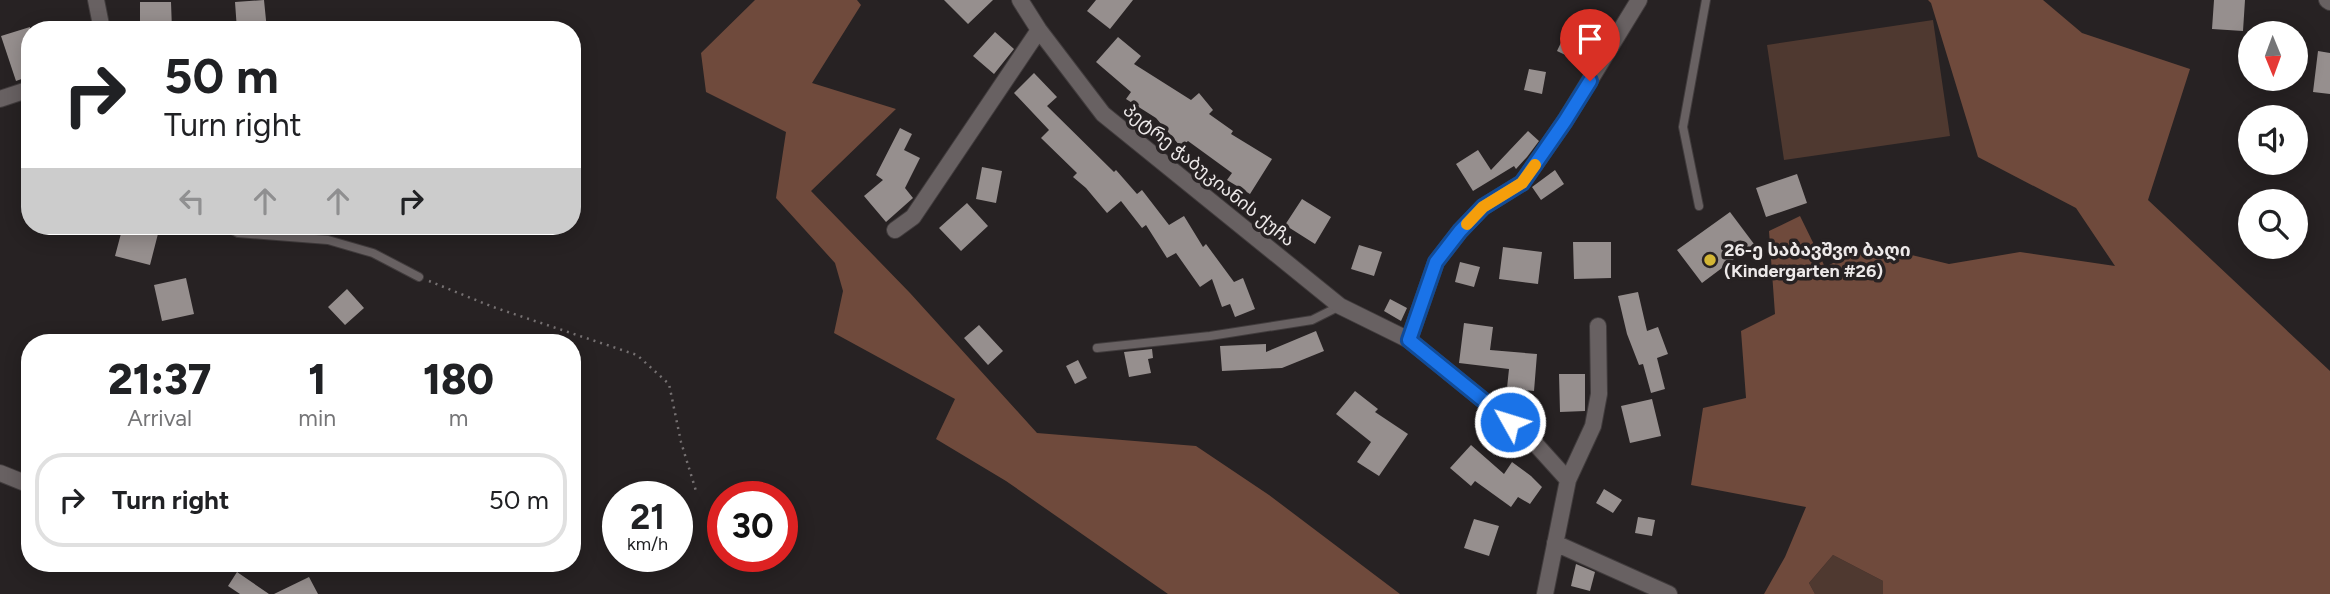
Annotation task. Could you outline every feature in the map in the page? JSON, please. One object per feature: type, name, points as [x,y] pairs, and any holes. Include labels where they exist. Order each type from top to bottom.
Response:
[{"type":"street","points":[[96,0],[100,21]]},
{"type":"street","name":"პეტრე ჭაბუკიანის ქუჩა","points":[[1020,0],[1039,30],[1103,114],[1340,306],[1409,340],[1531,439],[1568,480]]},
{"type":"street","points":[[1409,340],[1436,262],[1483,207],[1522,183],[1565,121],[1639,0]]},
{"type":"street","points":[[895,230],[913,217],[1039,30]]},
{"type":"street","points":[[0,99],[21,95]]},
{"type":"street","points":[[1545,594],[1568,480],[1593,426],[1599,394],[1598,326]]},
{"type":"street","points":[[0,472],[21,481]]},
{"type":"street","points":[[1555,543],[1669,594]]},
{"type":"lane","points":[[1699,206],[1683,127],[1706,0]]},
{"type":"lane","points":[[264,235],[328,240],[373,253],[419,277]]},
{"type":"lane","points":[[1097,348],[1209,336],[1312,320],[1340,306]]},
{"type":"path","points":[[419,277],[493,307],[574,334]]},
{"type":"path","points":[[581,336],[637,355],[669,384],[681,442],[696,491]]},
{"type":"shaded area","points":[[755,0],[857,0],[861,5],[812,83],[896,109],[811,191],[910,293],[1037,433],[1196,446],[1269,495],[1400,594],[1168,594],[1006,481],[936,439],[955,399],[834,333],[843,291],[835,263],[776,198],[786,132],[706,92],[701,53]]},
{"type":"shaded area","points":[[1928,0],[2043,0],[2082,33],[2190,69],[2148,200],[2330,371],[2330,594],[1883,594],[1883,581],[1833,555],[1809,583],[1815,594],[1764,594],[1785,557],[1806,507],[1691,485],[1703,408],[1746,398],[1741,331],[1775,314],[1769,231],[1800,216],[1825,267],[1870,245],[1949,264],[2020,252],[2115,266],[2076,208],[1978,157]]},
{"type":"shaded area","points":[[1933,20],[1950,136],[1784,160],[1767,45]]},
{"type":"shaded area","points":[[1833,555],[1883,581],[1883,594],[1815,594],[1809,583]]},
{"type":"building","points":[[264,0],[266,21],[236,21],[235,2]]},
{"type":"building","points":[[944,0],[993,0],[968,24]]},
{"type":"building","points":[[1096,0],[1133,0],[1110,29],[1087,11]]},
{"type":"building","points":[[2214,0],[2245,0],[2244,21],[2238,21],[2238,31],[2212,29]]},
{"type":"building","points":[[140,2],[171,2],[172,21],[140,21]]},
{"type":"building","points":[[21,30],[21,79],[16,81],[1,36]]},
{"type":"building","points":[[995,32],[1014,49],[994,74],[973,56]]},
{"type":"building","points":[[1566,32],[1588,42],[1578,61],[1557,51]]},
{"type":"building","points":[[1118,37],[1141,56],[1134,64],[1191,100],[1199,93],[1213,110],[1209,114],[1233,131],[1231,134],[1272,159],[1250,194],[1227,180],[1232,173],[1188,141],[1181,147],[1156,118],[1126,99],[1131,92],[1096,62]]},
{"type":"building","points":[[2318,51],[2330,53],[2330,94],[2313,92]]},
{"type":"building","points":[[1529,69],[1546,72],[1542,94],[1524,90]]},
{"type":"building","points":[[1034,73],[1057,97],[1047,106],[1114,172],[1116,170],[1137,194],[1142,190],[1169,225],[1184,216],[1203,247],[1206,244],[1234,282],[1243,278],[1255,309],[1235,317],[1230,304],[1222,307],[1212,279],[1200,287],[1176,253],[1167,258],[1146,225],[1142,228],[1121,201],[1107,213],[1073,177],[1077,173],[1041,138],[1049,130],[1014,93]]},
{"type":"building","points":[[900,128],[912,134],[904,150],[920,158],[905,188],[913,198],[886,222],[864,196],[883,180],[876,175]]},
{"type":"building","points":[[1528,131],[1539,141],[1516,169],[1514,166],[1473,191],[1456,164],[1478,150],[1491,170]]},
{"type":"building","points":[[982,167],[1002,171],[996,203],[976,199]]},
{"type":"building","points":[[1555,170],[1564,184],[1541,200],[1532,187]]},
{"type":"building","points":[[1797,174],[1807,203],[1766,217],[1756,188]]},
{"type":"building","points":[[1302,199],[1331,217],[1315,244],[1285,225]]},
{"type":"building","points":[[967,203],[988,226],[961,251],[939,228]]},
{"type":"building","points":[[1730,212],[1754,244],[1702,283],[1677,250]]},
{"type":"building","points":[[121,235],[158,235],[150,265],[115,256]]},
{"type":"building","points":[[1573,242],[1611,242],[1611,278],[1574,279]]},
{"type":"building","points":[[1359,245],[1382,252],[1374,276],[1351,269]]},
{"type":"building","points":[[1503,247],[1542,252],[1538,284],[1499,279]]},
{"type":"building","points":[[1460,262],[1480,267],[1474,287],[1455,282]]},
{"type":"building","points":[[186,278],[194,314],[162,321],[154,285]]},
{"type":"building","points":[[347,289],[364,308],[345,325],[328,307]]},
{"type":"building","points":[[1638,292],[1647,331],[1658,327],[1668,354],[1657,358],[1665,389],[1651,393],[1643,364],[1639,365],[1627,334],[1618,296]]},
{"type":"building","points":[[1390,299],[1407,308],[1401,321],[1384,311]]},
{"type":"building","points":[[1464,323],[1493,327],[1490,350],[1537,354],[1534,391],[1507,388],[1509,369],[1459,363]]},
{"type":"building","points":[[979,325],[1003,351],[988,365],[964,338]]},
{"type":"building","points":[[1316,331],[1324,351],[1282,368],[1222,371],[1220,346],[1266,344],[1266,352]]},
{"type":"building","points":[[1152,349],[1153,358],[1148,359],[1151,373],[1129,377],[1124,352]]},
{"type":"building","points":[[1078,360],[1087,378],[1075,384],[1066,366]]},
{"type":"building","points":[[1559,374],[1585,374],[1585,411],[1560,412]]},
{"type":"building","points":[[1355,391],[1378,409],[1375,412],[1408,434],[1379,476],[1357,462],[1371,442],[1336,414]]},
{"type":"building","points":[[1652,399],[1661,436],[1630,443],[1621,406]]},
{"type":"building","points":[[1471,445],[1504,474],[1512,462],[1542,487],[1530,504],[1518,497],[1511,507],[1475,481],[1471,486],[1450,468]]},
{"type":"building","points":[[1604,489],[1622,500],[1613,513],[1596,503]]},
{"type":"building","points":[[1638,517],[1655,520],[1652,536],[1635,533]]},
{"type":"building","points":[[1474,519],[1499,526],[1489,556],[1464,548]]},
{"type":"building","points":[[1576,564],[1595,572],[1590,591],[1571,586]]},
{"type":"building","points":[[237,572],[269,594],[240,594],[228,586]]},
{"type":"building","points":[[309,577],[318,594],[274,594]]},
{"type":"slow traffic","points":[[1467,224],[1483,207],[1522,183],[1535,165]]},
{"type":"place","name":"26-ე საბავშვო ბაღი (Kindergarten #26)","points":[[1710,260]]},
{"type":"route","points":[[1510,422],[1409,340],[1436,262],[1483,207],[1522,183],[1590,81]]}]
